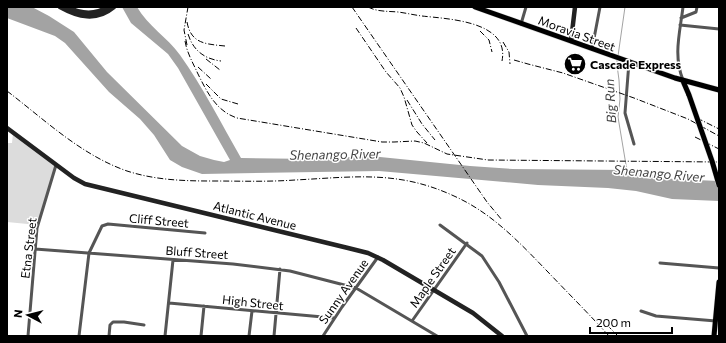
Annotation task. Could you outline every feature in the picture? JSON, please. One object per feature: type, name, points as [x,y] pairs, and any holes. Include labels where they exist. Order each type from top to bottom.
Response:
[{"type":"main road","name":"Moravia Street","points":[[475,7],[671,77],[719,90]]},
{"type":"main road","points":[[683,80],[719,185]]},
{"type":"main road","points":[[714,336],[719,282]]},
{"type":"street","points":[[60,7],[75,15],[89,17],[104,13],[114,7]]},
{"type":"street","points":[[67,7],[76,11],[89,13],[108,7]]},
{"type":"street","points":[[522,24],[526,7]]},
{"type":"street","points":[[571,41],[575,7]]},
{"type":"street","points":[[592,49],[600,7]]},
{"type":"street","points":[[682,7],[677,54],[679,69],[683,80]]},
{"type":"street","points":[[681,18],[696,12],[697,7]]},
{"type":"street","points":[[680,25],[719,29]]},
{"type":"street","points":[[627,61],[625,113],[634,144]]},
{"type":"street","points":[[671,77],[677,75],[679,69]]},
{"type":"street","name":"Atlantic Avenue","points":[[7,128],[56,165],[79,181],[90,186],[348,248],[378,257],[476,315],[502,336]]},
{"type":"street","name":"Etna Street","points":[[28,336],[38,225],[56,165]]},
{"type":"street","name":"Cliff Street","points":[[89,253],[100,228],[104,225],[111,224],[205,233]]},
{"type":"street","points":[[440,225],[479,252],[486,260],[527,336]]},
{"type":"street","name":"Maple Street","points":[[412,321],[466,243]]},
{"type":"street","name":"Bluff Street","points":[[35,249],[280,269],[356,288],[437,336]]},
{"type":"street","points":[[79,336],[89,253]]},
{"type":"street","name":"Sunny Avenue","points":[[323,336],[334,318],[378,257]]},
{"type":"street","points":[[165,336],[173,260]]},
{"type":"street","points":[[660,262],[719,268]]},
{"type":"street","points":[[274,336],[280,269]]},
{"type":"street","name":"High Street","points":[[169,303],[334,318]]},
{"type":"street","points":[[201,336],[204,306]]},
{"type":"street","points":[[249,336],[252,310]]},
{"type":"street","points":[[641,311],[656,316],[716,321]]},
{"type":"street","points":[[109,336],[110,325],[113,322],[144,324]]},
{"type":"shaded area","points":[[7,7],[32,7],[74,32],[107,72],[182,146],[200,156],[214,160],[224,162],[230,160],[178,68],[168,54],[131,23],[122,7],[137,7],[141,14],[180,55],[204,92],[241,158],[315,159],[370,156],[513,169],[626,170],[673,179],[719,181],[719,201],[672,199],[636,191],[608,188],[538,185],[379,171],[202,174],[182,167],[170,160],[154,135],[140,119],[109,92],[65,43],[55,36],[7,18]]},
{"type":"shaded area","points":[[13,133],[56,165],[38,225],[7,222],[7,143],[12,143]]},
{"type":"waterway","name":"Big Run","points":[[618,56],[625,7]]},
{"type":"waterway","name":"Big Run","points":[[617,59],[620,99],[618,117],[627,171]]},
{"type":"railway","points":[[187,45],[184,30],[188,7]]},
{"type":"railway","points":[[352,7],[487,202],[502,220]]},
{"type":"railway","points":[[368,7],[379,11],[398,12],[461,21],[475,25],[487,30],[497,38],[502,48],[502,61]]},
{"type":"railway","points":[[187,22],[192,35],[200,42],[225,46]]},
{"type":"railway","points":[[356,28],[386,72],[400,88],[412,125],[427,143]]},
{"type":"railway","points":[[480,31],[489,40],[492,52]]},
{"type":"railway","points":[[188,34],[193,45],[200,53],[209,58],[221,61]]},
{"type":"railway","points":[[185,41],[190,58],[201,81],[213,100],[223,111],[237,118],[382,142],[415,141],[424,143],[447,154],[488,160],[719,162]]},
{"type":"railway","points":[[503,42],[509,52],[510,64]]},
{"type":"railway","points":[[206,59],[220,70]]},
{"type":"railway","points":[[514,60],[563,73],[634,98],[688,119],[719,136]]},
{"type":"railway","points":[[198,67],[211,79]]},
{"type":"railway","points":[[206,84],[221,99],[238,104]]},
{"type":"railway","points":[[7,91],[64,136],[94,156],[127,171],[138,174],[169,179],[201,181],[274,181],[376,177],[414,182],[454,196],[481,211],[504,229],[537,260],[609,336]]},
{"type":"railway","points":[[407,100],[422,124],[435,140]]},
{"type":"railway","points":[[697,118],[719,129]]},
{"type":"railway","points":[[695,137],[719,149]]},
{"type":"railway","points":[[607,325],[618,336]]},
{"type":"place","name":"Cascade Express","points":[[575,64]]},
{"type":"water label","name":"Shenango River","points":[[335,154]]},
{"type":"water label","name":"Shenango River","points":[[659,173]]}]
